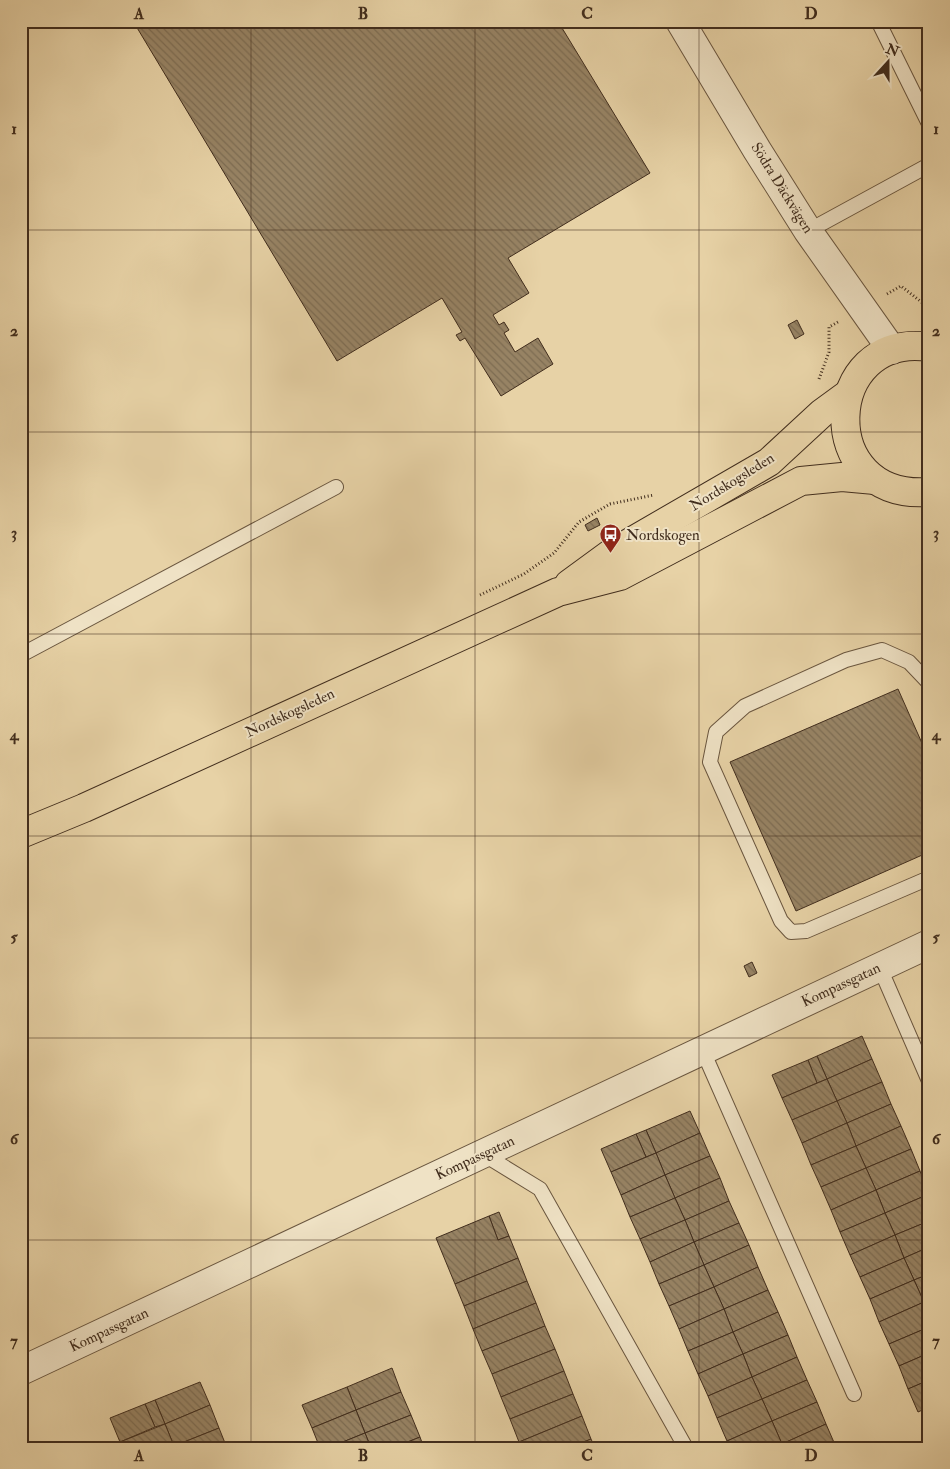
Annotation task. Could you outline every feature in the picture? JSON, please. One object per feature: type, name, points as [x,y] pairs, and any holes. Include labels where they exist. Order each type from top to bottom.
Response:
[{"type":"main road","points":[[929,347],[906,346],[892,350],[877,357],[865,367],[848,394],[844,423],[851,450],[861,467],[875,480],[893,489],[912,493],[929,492]]},
{"type":"main road","name":"Nordskogsleden","points":[[558,592],[610,554],[769,462],[822,413],[848,394]]},
{"type":"main road","name":"Nordskogsleden","points":[[21,834],[84,808],[558,592],[620,576],[801,481],[842,477],[875,480]]},
{"type":"street","name":"Södra Däckvägen","points":[[680,21],[808,231],[863,306],[892,350]]},
{"type":"street","name":"Kompassgatan","points":[[21,1371],[929,944]]},
{"type":"lane","points":[[878,21],[929,124]]},
{"type":"lane","points":[[808,231],[929,166]]},
{"type":"lane","points":[[21,655],[336,487]]},
{"type":"lane","points":[[929,683],[909,662],[882,650],[846,660],[745,706],[716,732],[710,762],[780,921],[791,932],[806,931],[929,878]]},
{"type":"lane","points":[[880,968],[929,1081]]},
{"type":"lane","points":[[703,1051],[854,1394]]},
{"type":"lane","points":[[483,1154],[540,1189],[686,1448]]},
{"type":"path","points":[[816,382],[822,376],[830,352],[829,327],[901,286],[929,308]]},
{"type":"path","points":[[479,595],[532,569],[554,553],[579,522],[610,504],[663,493]]},
{"type":"building","points":[[133,21],[563,21],[559,23],[650,173],[508,258],[529,293],[493,315],[499,325],[504,322],[509,330],[504,333],[515,352],[538,338],[553,364],[501,396],[465,338],[460,341],[456,335],[462,332],[442,298],[337,361]]},
{"type":"building","points":[[797,320],[804,334],[795,339],[788,325]]},
{"type":"building","points":[[597,518],[600,525],[588,531],[585,525]]},
{"type":"building","points":[[898,689],[929,759],[929,852],[796,911],[730,762]]},
{"type":"building","points":[[752,962],[757,973],[749,977],[744,966]]},
{"type":"building","points":[[862,1036],[872,1059],[827,1079],[817,1056]]},
{"type":"building","points":[[817,1056],[827,1079],[817,1083],[808,1060]]},
{"type":"building","points":[[872,1059],[882,1082],[837,1101],[827,1079]]},
{"type":"building","points":[[808,1060],[817,1083],[782,1098],[772,1075]]},
{"type":"building","points":[[827,1079],[837,1101],[792,1120],[782,1098]]},
{"type":"building","points":[[882,1082],[891,1104],[847,1123],[837,1101]]},
{"type":"building","points":[[837,1101],[847,1123],[802,1143],[792,1120]]},
{"type":"building","points":[[891,1104],[901,1126],[856,1146],[847,1123]]},
{"type":"building","points":[[690,1111],[700,1133],[656,1153],[646,1130]]},
{"type":"building","points":[[847,1123],[856,1146],[811,1165],[802,1143]]},
{"type":"building","points":[[901,1126],[911,1149],[866,1168],[856,1146]]},
{"type":"building","points":[[646,1130],[656,1153],[646,1157],[636,1134]]},
{"type":"building","points":[[700,1133],[710,1156],[665,1175],[656,1153]]},
{"type":"building","points":[[636,1134],[646,1157],[611,1172],[601,1149]]},
{"type":"building","points":[[856,1146],[866,1168],[821,1187],[811,1165]]},
{"type":"building","points":[[911,1149],[920,1171],[876,1190],[866,1168]]},
{"type":"building","points":[[656,1153],[665,1175],[621,1195],[611,1172]]},
{"type":"building","points":[[710,1156],[720,1178],[675,1198],[665,1175]]},
{"type":"building","points":[[866,1168],[876,1190],[831,1210],[821,1187]]},
{"type":"building","points":[[920,1171],[929,1194],[885,1213],[876,1190]]},
{"type":"building","points":[[665,1175],[675,1198],[630,1217],[621,1195]]},
{"type":"building","points":[[720,1178],[729,1201],[685,1220],[675,1198]]},
{"type":"building","points":[[876,1190],[885,1213],[840,1232],[831,1210]]},
{"type":"building","points":[[929,1194],[929,1221],[895,1235],[885,1213]]},
{"type":"building","points":[[675,1198],[685,1220],[640,1239],[630,1217]]},
{"type":"building","points":[[729,1201],[739,1223],[694,1242],[685,1220]]},
{"type":"building","points":[[499,1212],[509,1236],[498,1240],[489,1216]]},
{"type":"building","points":[[885,1213],[895,1235],[850,1255],[840,1232]]},
{"type":"building","points":[[489,1216],[498,1240],[509,1236],[518,1258],[455,1284],[436,1238]]},
{"type":"building","points":[[685,1220],[694,1242],[650,1262],[640,1239]]},
{"type":"building","points":[[929,1221],[929,1247],[904,1258],[895,1235]]},
{"type":"building","points":[[739,1223],[749,1245],[704,1265],[694,1242]]},
{"type":"building","points":[[895,1235],[904,1258],[860,1277],[850,1255]]},
{"type":"building","points":[[694,1242],[704,1265],[659,1284],[650,1262]]},
{"type":"building","points":[[749,1245],[758,1267],[714,1287],[704,1265]]},
{"type":"building","points":[[929,1247],[929,1274],[914,1280],[904,1258]]},
{"type":"building","points":[[518,1258],[527,1281],[464,1306],[455,1284]]},
{"type":"building","points":[[904,1258],[914,1280],[870,1299],[860,1277]]},
{"type":"building","points":[[704,1265],[714,1287],[669,1306],[659,1284]]},
{"type":"building","points":[[758,1267],[768,1290],[724,1309],[714,1287]]},
{"type":"building","points":[[929,1274],[929,1300],[924,1302],[914,1280]]},
{"type":"building","points":[[914,1280],[924,1302],[879,1322],[870,1299]]},
{"type":"building","points":[[527,1281],[536,1303],[473,1329],[464,1306]]},
{"type":"building","points":[[714,1287],[724,1309],[679,1329],[669,1306]]},
{"type":"building","points":[[768,1290],[778,1312],[733,1332],[724,1309]]},
{"type":"building","points":[[929,1300],[929,1313],[924,1302]]},
{"type":"building","points":[[924,1302],[929,1313],[929,1327],[889,1344],[879,1322]]},
{"type":"building","points":[[536,1303],[545,1326],[482,1351],[473,1329]]},
{"type":"building","points":[[724,1309],[733,1332],[688,1351],[679,1329]]},
{"type":"building","points":[[778,1312],[788,1335],[743,1354],[733,1332]]},
{"type":"building","points":[[545,1326],[555,1349],[492,1374],[482,1351]]},
{"type":"building","points":[[929,1327],[929,1353],[899,1366],[889,1344]]},
{"type":"building","points":[[733,1332],[743,1354],[698,1374],[688,1351]]},
{"type":"building","points":[[788,1335],[797,1357],[752,1377],[743,1354]]},
{"type":"building","points":[[555,1349],[564,1371],[501,1397],[492,1374]]},
{"type":"building","points":[[929,1353],[929,1380],[908,1389],[899,1366]]},
{"type":"building","points":[[743,1354],[752,1377],[708,1396],[698,1374]]},
{"type":"building","points":[[797,1357],[807,1380],[762,1399],[752,1377]]},
{"type":"building","points":[[392,1368],[401,1392],[356,1410],[347,1387]]},
{"type":"building","points":[[564,1371],[573,1394],[510,1419],[501,1397]]},
{"type":"building","points":[[752,1377],[762,1399],[717,1418],[708,1396]]},
{"type":"building","points":[[807,1380],[817,1402],[772,1421],[762,1399]]},
{"type":"building","points":[[929,1380],[929,1407],[918,1412],[908,1389]]},
{"type":"building","points":[[200,1382],[210,1405],[165,1424],[155,1400]]},
{"type":"building","points":[[347,1387],[356,1410],[312,1428],[302,1405]]},
{"type":"building","points":[[401,1392],[411,1415],[365,1433],[356,1410]]},
{"type":"building","points":[[573,1394],[582,1416],[519,1442],[510,1419]]},
{"type":"building","points":[[762,1399],[772,1421],[727,1441],[717,1418]]},
{"type":"building","points":[[155,1400],[165,1424],[155,1427],[145,1404]]},
{"type":"building","points":[[817,1402],[826,1424],[782,1444],[772,1421]]},
{"type":"building","points":[[145,1404],[155,1427],[120,1442],[110,1418]]},
{"type":"building","points":[[210,1405],[219,1428],[174,1446],[165,1424]]},
{"type":"building","points":[[356,1410],[365,1433],[328,1448],[320,1448],[312,1428]]},
{"type":"building","points":[[411,1415],[420,1437],[393,1448],[371,1448],[365,1433]]},
{"type":"building","points":[[582,1416],[591,1439],[569,1448],[522,1448],[519,1442]]},
{"type":"building","points":[[772,1421],[782,1444],[772,1448],[730,1448],[727,1441]]},
{"type":"building","points":[[165,1424],[174,1446],[122,1448],[120,1442]]},
{"type":"building","points":[[826,1424],[836,1447],[783,1448],[782,1444]]},
{"type":"building","points":[[219,1428],[227,1448],[174,1448],[174,1446]]},
{"type":"building","points":[[365,1433],[371,1448],[328,1448]]},
{"type":"building","points":[[420,1437],[424,1448],[393,1448]]},
{"type":"building","points":[[591,1439],[595,1448],[569,1448]]},
{"type":"building","points":[[782,1444],[783,1448],[772,1448]]},
{"type":"place","name":"Nordskogen","points":[[610,554]]}]
